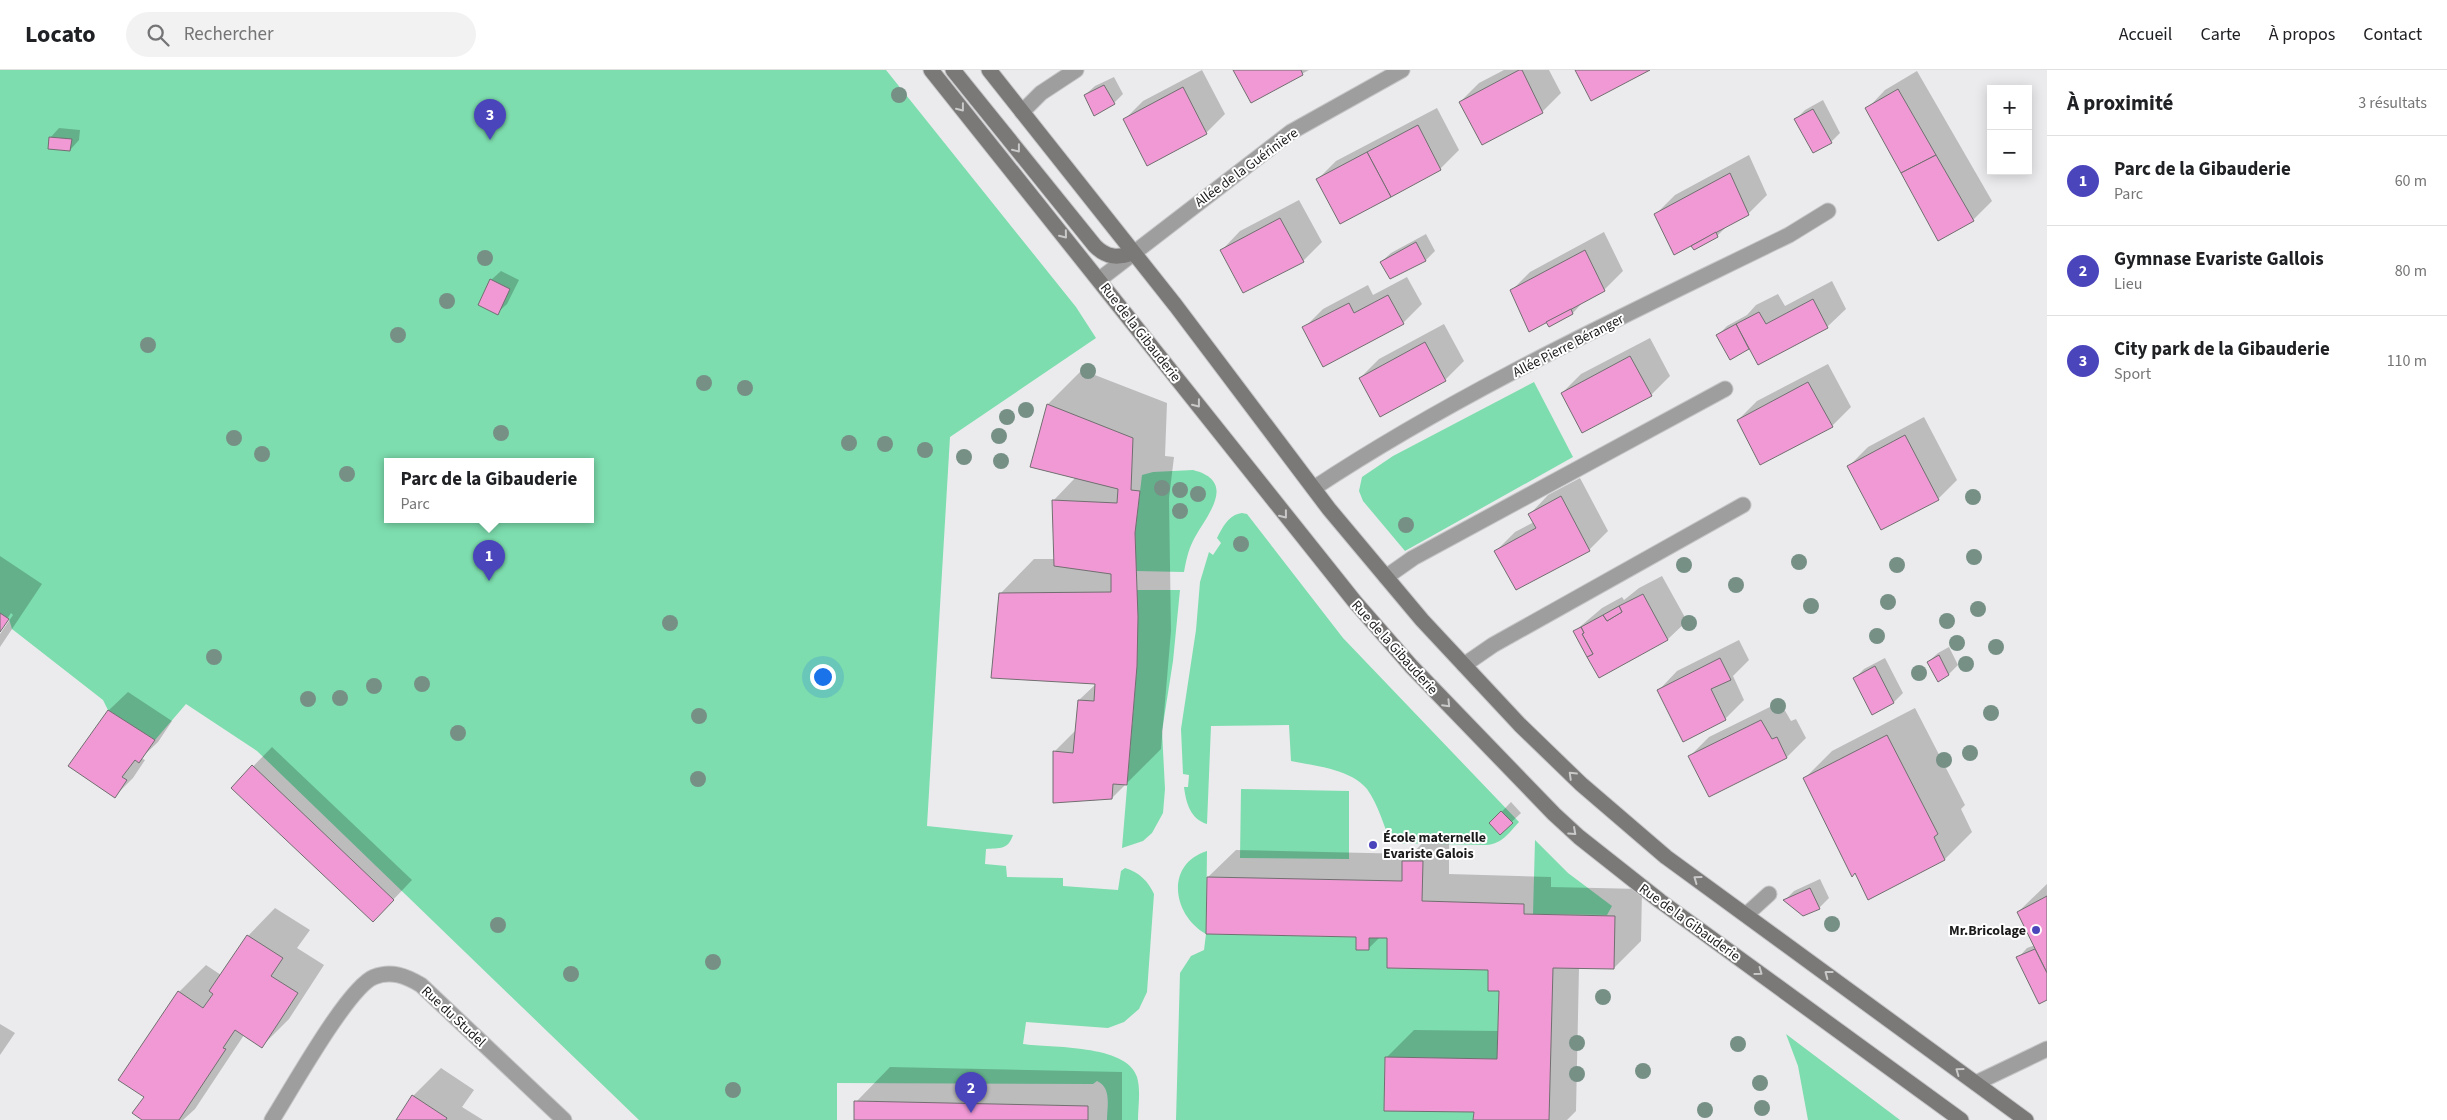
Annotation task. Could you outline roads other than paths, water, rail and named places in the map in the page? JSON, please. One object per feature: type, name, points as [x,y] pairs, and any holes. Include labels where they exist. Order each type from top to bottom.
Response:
[{"type":"street","name":"Rue de la Gibauderie","points":[[931,70],[1100,279],[1253,477],[1355,602],[1411,666],[1554,814],[1606,859],[1652,895],[1961,1120]]},
{"type":"street","points":[[953,70],[1095,246],[1104,254],[1113,257],[1134,252]]},
{"type":"street","points":[[989,70],[1134,252],[1314,488],[1386,577],[1520,725],[1627,825],[1666,857],[1747,914],[2026,1120]]},
{"type":"street","points":[[1022,112],[1041,93],[1076,70]]},
{"type":"street","name":"Allée de la Guérinière","points":[[1100,279],[1291,132],[1402,70]]},
{"type":"street","name":"Allée Pierre Béranger","points":[[1314,488],[1362,456],[1543,356],[1789,235],[1828,211]]},
{"type":"street","points":[[1386,577],[1413,558],[1725,389]]},
{"type":"street","points":[[1464,665],[1493,645],[1743,505]]},
{"type":"street","points":[[1747,914],[1769,894]]},
{"type":"street","name":"Rue du Studel","points":[[272,1120],[351,996],[372,977],[391,974],[406,977],[421,985],[564,1120]]},
{"type":"street","points":[[1976,1083],[2047,1049]]},
{"type":"place","name":"City park de la Gibauderie","points":[[490,140]]},
{"type":"place","name":"Parc de la Gibauderie","points":[[489,581]]},
{"type":"place","name":"École maternelle Evariste Galois","points":[[1373,845]]},
{"type":"place","name":"Mr.Bricolage","points":[[2036,930]]},
{"type":"place","name":"Gymnase Evariste Gallois","points":[[971,1113]]}]
